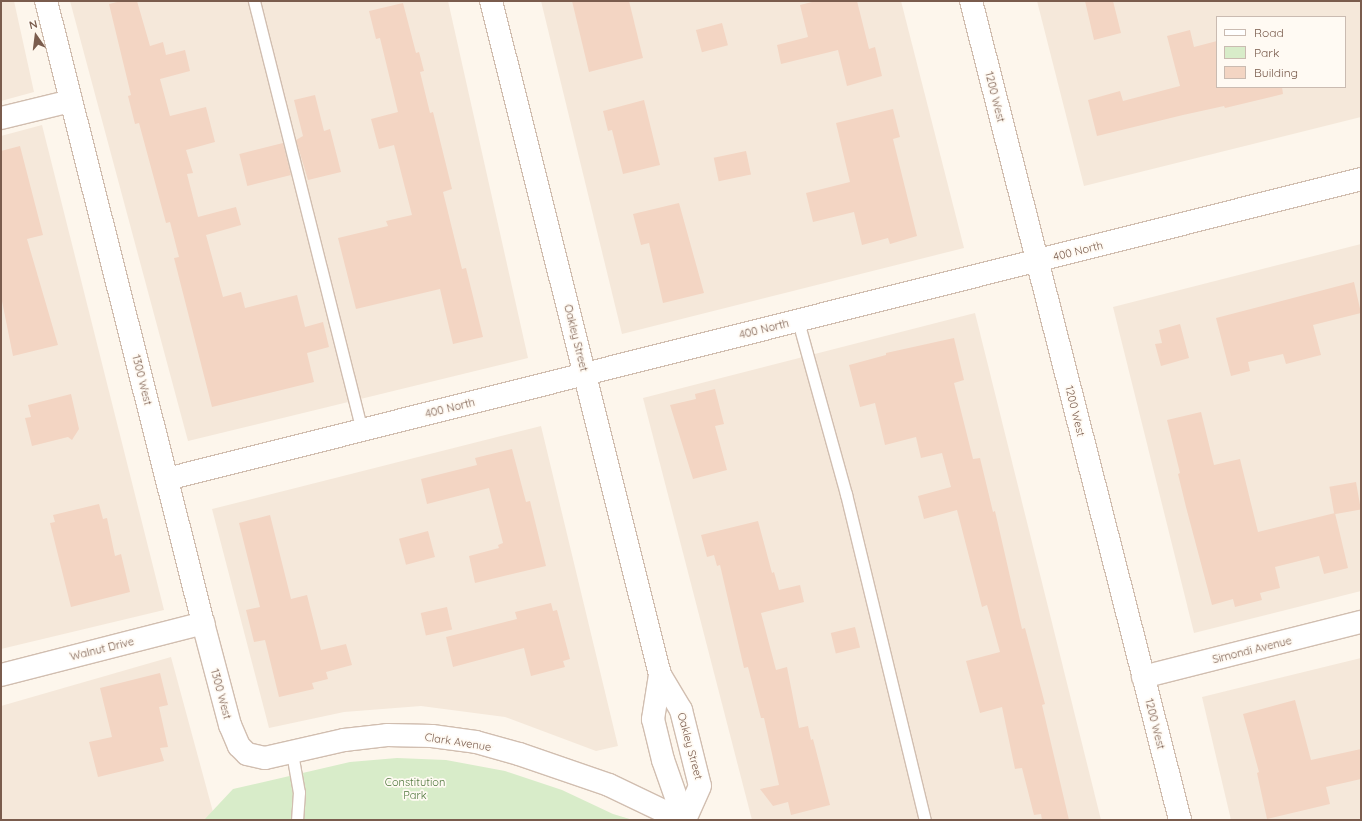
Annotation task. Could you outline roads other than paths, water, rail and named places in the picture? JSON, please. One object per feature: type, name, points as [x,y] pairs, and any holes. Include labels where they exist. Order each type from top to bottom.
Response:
[{"type":"street","name":"1300 West","points":[[46,1],[230,725],[239,746],[247,754]]},
{"type":"street","name":"Oakley Street","points":[[491,1],[660,675],[681,710],[700,786],[684,820]]},
{"type":"street","name":"1200 West","points":[[971,1],[1180,820]]},
{"type":"street","points":[[1,118],[71,101]]},
{"type":"street","name":"400 North","points":[[167,480],[1361,180]]},
{"type":"street","name":"Simondi Avenue","points":[[1143,678],[1361,622]]},
{"type":"street","name":"Walnut Drive","points":[[1,675],[203,623]]},
{"type":"street","name":"Oakley Street","points":[[660,675],[653,719],[663,760],[684,820]]},
{"type":"street","name":"Clark Avenue","points":[[247,754],[265,758],[344,740],[387,735],[432,736],[476,742],[519,754],[609,785],[684,820]]},
{"type":"lane","points":[[254,1],[362,430]]},
{"type":"lane","points":[[798,321],[846,494],[925,820]]},
{"type":"lane","points":[[292,753],[299,792],[297,820]]},
{"type":"park label","name":"Constitution Park","points":[[415,789]]}]
